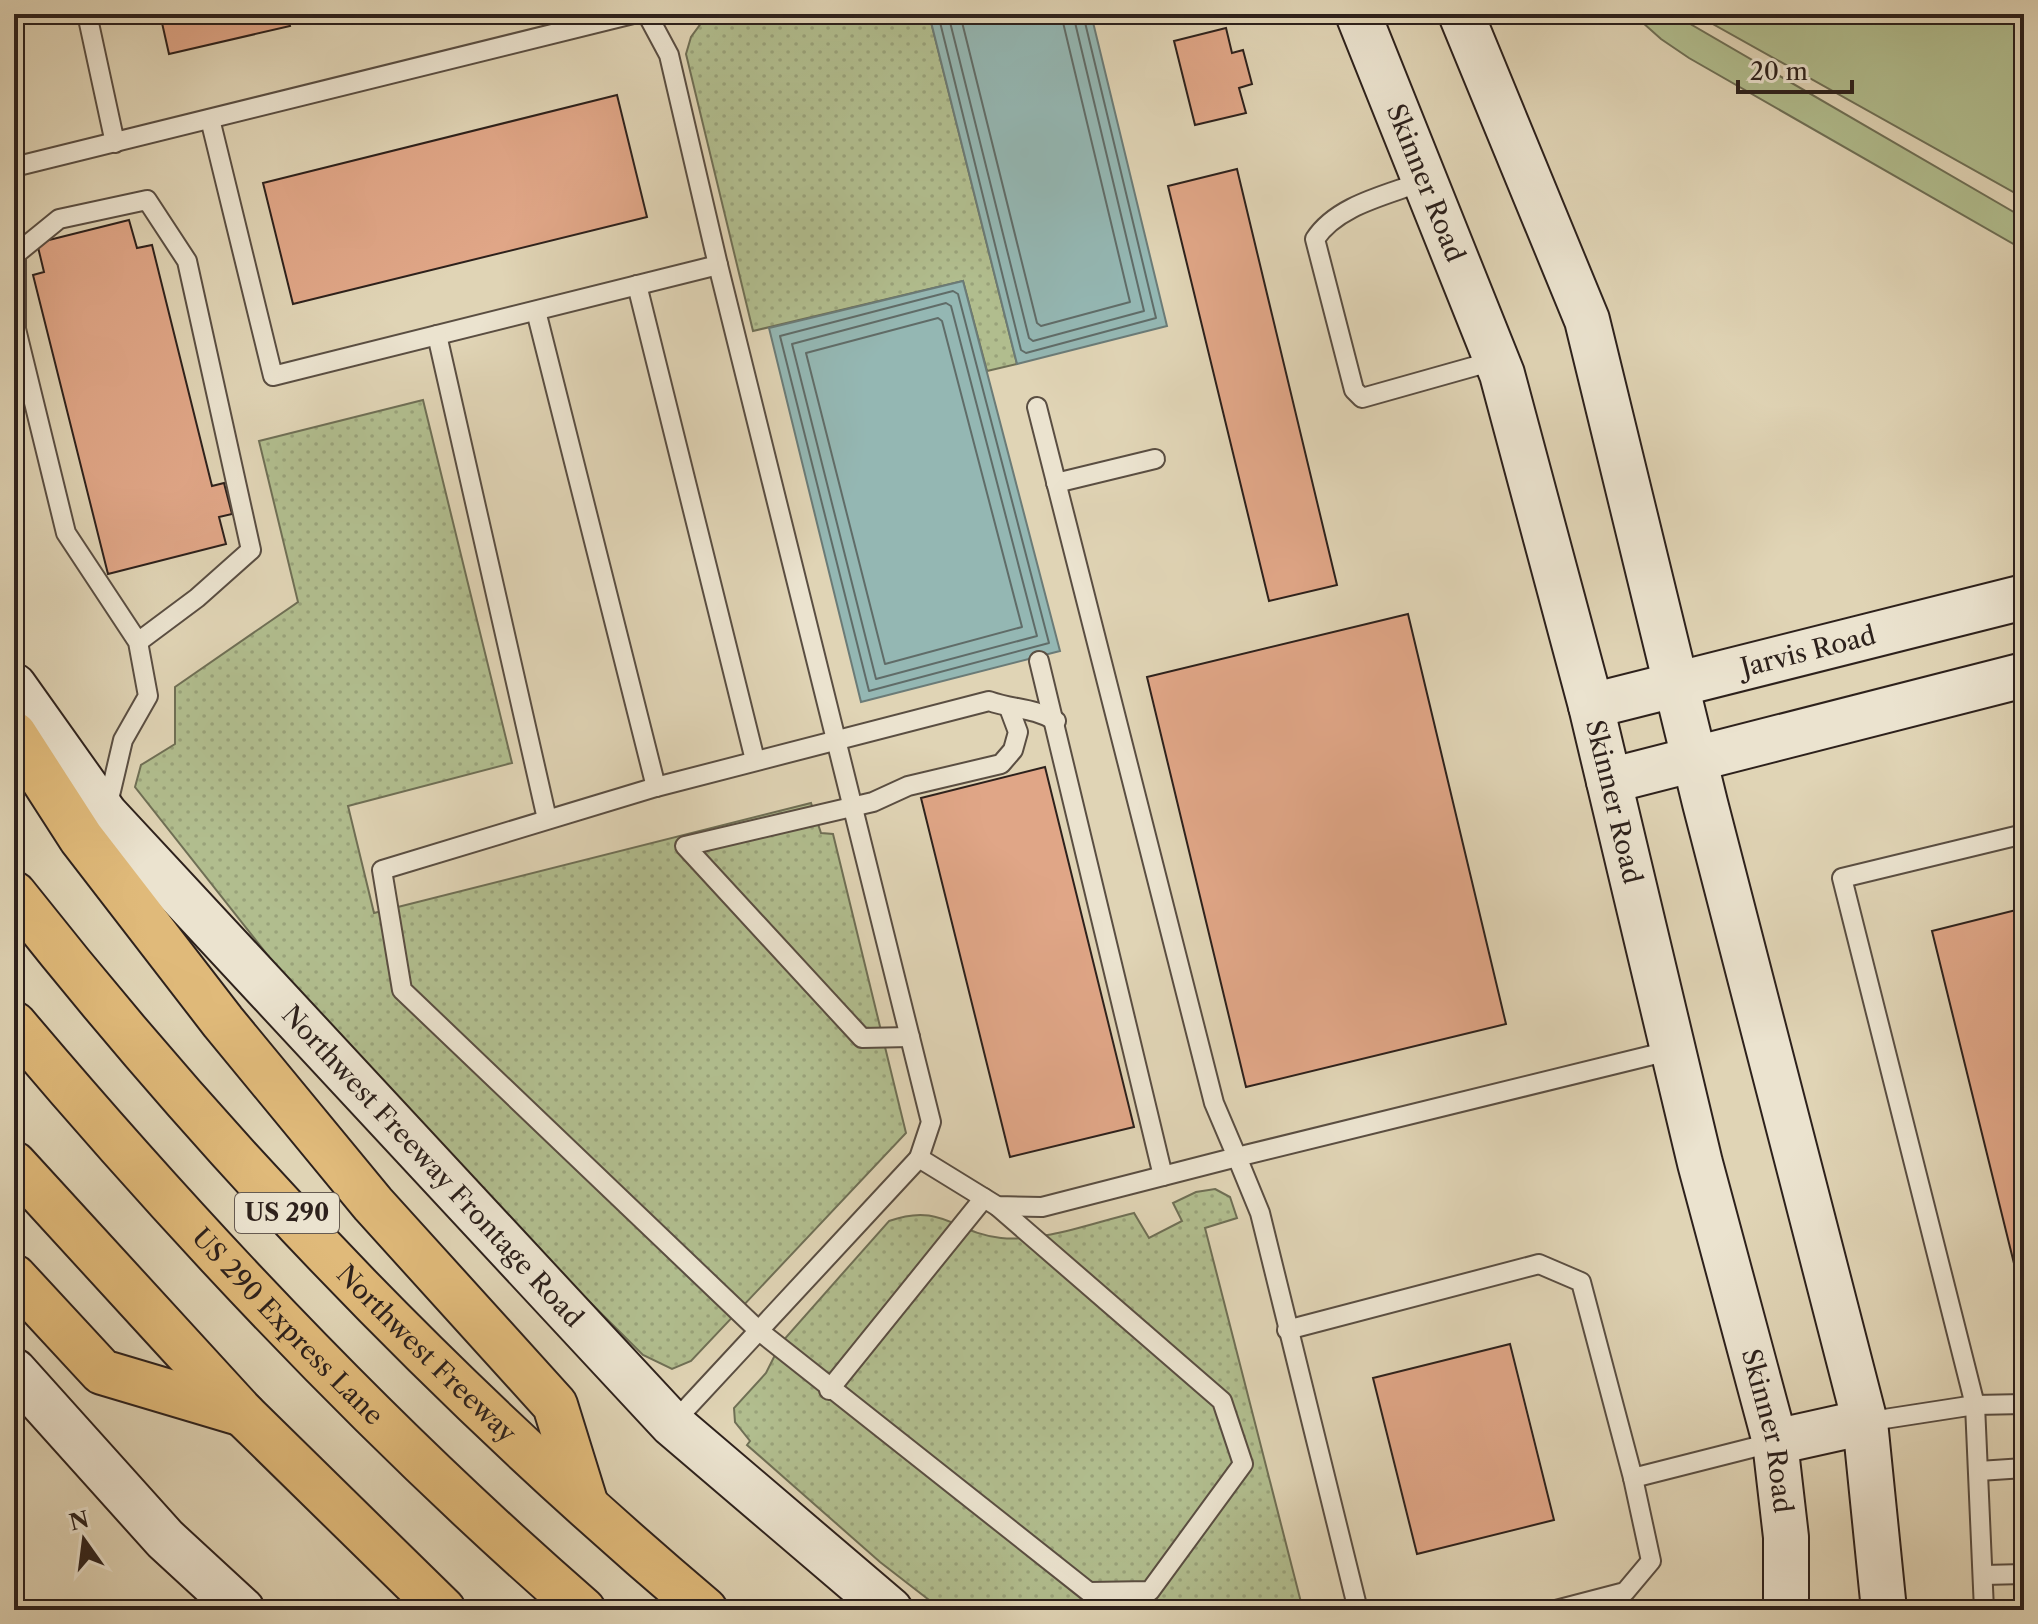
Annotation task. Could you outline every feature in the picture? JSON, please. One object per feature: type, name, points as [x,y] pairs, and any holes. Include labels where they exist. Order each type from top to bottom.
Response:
[{"type":"highway","points":[[14,734],[81,838],[223,1022],[373,1204],[555,1405],[587,1508]]},
{"type":"highway","name":"Northwest Freeway","points":[[14,894],[178,1093],[307,1235],[457,1386],[587,1508],[705,1610]]},
{"type":"highway","name":"US 290 Express Lane","points":[[14,1024],[239,1281],[504,1541],[583,1610]]},
{"type":"highway","points":[[14,1164],[243,1414],[443,1610]]},
{"type":"highway","points":[[14,1277],[102,1372],[243,1414]]},
{"type":"street","name":"Skinner Road","points":[[1358,14],[1497,360],[1591,706],[1676,1049],[1700,1163],[1775,1442],[1786,1537],[1786,1610]]},
{"type":"street","points":[[1461,14],[1587,320],[1675,684],[1865,1422],[1884,1610]]},
{"type":"street","name":"Jarvis Road","points":[[1591,706],[2024,597]]},
{"type":"street","points":[[1609,781],[2024,675]]},
{"type":"street","name":"Northwest Freeway Frontage Road","points":[[14,686],[105,814],[672,1424],[890,1610]]},
{"type":"street","points":[[14,1371],[165,1539],[242,1610]]},
{"type":"street","points":[[1775,1442],[1865,1422]]},
{"type":"lane","points":[[87,14],[115,143]]},
{"type":"lane","points":[[14,167],[633,14]]},
{"type":"lane","points":[[647,14],[669,55],[718,265],[931,1122],[919,1158],[672,1424]]},
{"type":"lane","points":[[210,119],[273,376],[718,265]]},
{"type":"lane","points":[[1426,180],[1338,214],[1325,224],[1315,239],[1354,390],[1362,398],[1497,360]]},
{"type":"lane","points":[[105,814],[123,740],[148,696],[138,642],[66,533],[16,329],[16,254],[59,219],[147,200],[187,261],[251,550],[197,598],[138,642]]},
{"type":"lane","points":[[637,285],[755,760]]},
{"type":"lane","points":[[536,311],[656,787]]},
{"type":"lane","points":[[437,335],[547,819]]},
{"type":"lane","points":[[1037,407],[1214,1103],[1260,1213],[1358,1610]]},
{"type":"lane","points":[[1056,483],[1155,459]]},
{"type":"lane","points":[[1039,661],[1056,721],[1163,1176]]},
{"type":"lane","points":[[919,1158],[991,1202],[1222,1401],[1243,1464],[1150,1591],[1089,1592],[829,1390],[758,1330],[402,990],[382,870],[656,787],[989,701],[1009,708],[1033,708],[1056,721]]},
{"type":"lane","points":[[910,1037],[862,1038],[685,846],[873,802],[908,786],[1001,764],[1013,750],[1018,732],[1009,708]]},
{"type":"lane","points":[[1984,1610],[1975,1405],[1842,878],[2024,834]]},
{"type":"lane","points":[[991,1202],[1042,1207],[1676,1049]]},
{"type":"lane","points":[[829,1390],[991,1202]]},
{"type":"lane","points":[[1287,1330],[1539,1264],[1581,1282],[1633,1478],[1651,1561],[1625,1592],[1566,1609]]},
{"type":"lane","points":[[1865,1422],[1975,1405],[2024,1404]]},
{"type":"lane","points":[[1633,1478],[1775,1442]]},
{"type":"lane","points":[[1979,1471],[2024,1468]]},
{"type":"lane","points":[[1984,1575],[2024,1574]]},
{"type":"green space","points":[[737,14],[929,14],[1017,364],[987,371],[963,281],[753,331],[686,54],[691,37],[702,22]]},
{"type":"green space","points":[[1633,14],[1673,14],[2024,218],[2024,250],[1689,58]]},
{"type":"green space","points":[[1695,14],[2024,14],[2024,198]]},
{"type":"green space","points":[[423,400],[512,763],[348,806],[374,913],[811,803],[821,833],[833,834],[906,1133],[691,1361],[672,1369],[643,1355],[467,1180],[303,1000],[135,787],[141,765],[175,744],[175,687],[298,602],[259,441]]},
{"type":"green space","points":[[1215,1189],[1230,1197],[1237,1218],[1205,1228],[1303,1610],[942,1610],[880,1562],[747,1445],[750,1441],[735,1422],[734,1408],[766,1373],[781,1343],[889,1221],[922,1215],[985,1235],[1017,1238],[1068,1231],[1134,1213],[1149,1238],[1182,1221],[1173,1203],[1196,1192]]},
{"type":"water","points":[[929,14],[1091,14],[1167,326],[1017,364]]},
{"type":"water","points":[[963,281],[1060,651],[861,702],[769,328]]},
{"type":"building","points":[[160,14],[287,14],[290,26],[169,54]]},
{"type":"building","points":[[1226,28],[1232,53],[1243,50],[1252,84],[1239,88],[1246,113],[1195,125],[1174,41]]},
{"type":"building","points":[[617,95],[647,217],[293,304],[263,183]]},
{"type":"building","points":[[1237,169],[1337,585],[1269,601],[1168,186]]},
{"type":"building","points":[[129,220],[137,248],[152,245],[212,486],[224,483],[232,514],[219,517],[226,544],[108,574],[33,275],[44,272],[37,243]]},
{"type":"building","points":[[1408,614],[1506,1024],[1246,1087],[1147,677]]},
{"type":"building","points":[[1045,767],[1134,1127],[1010,1157],[921,798]]},
{"type":"building","points":[[2024,908],[2024,1304],[1932,931]]},
{"type":"building","points":[[1510,1344],[1554,1520],[1417,1554],[1373,1378]]}]
